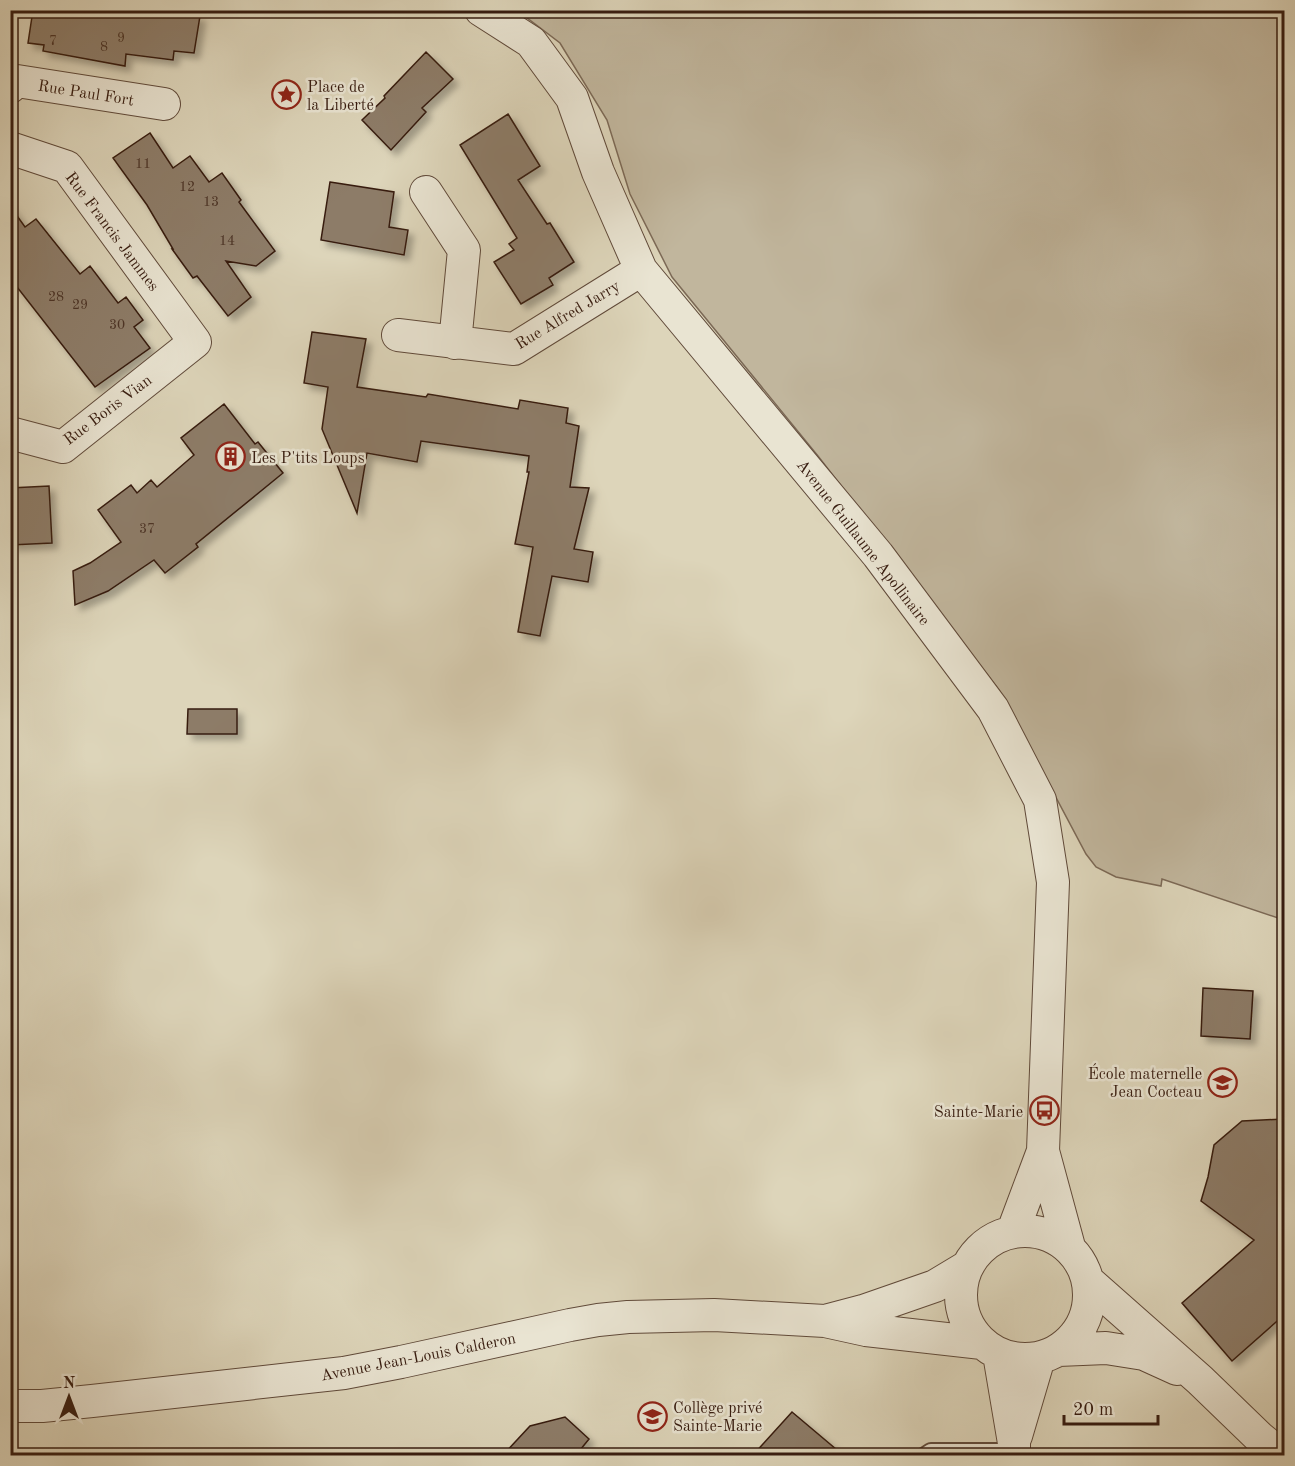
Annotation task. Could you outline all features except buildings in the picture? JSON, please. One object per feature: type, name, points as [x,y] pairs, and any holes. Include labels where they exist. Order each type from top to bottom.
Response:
[{"type":"street","name":"Avenue Guillaume Apollinaire","points":[[481,10],[531,42],[572,98],[598,172],[641,270],[885,564],[993,710],[1040,800],[1053,882],[1043,1151],[1069,1247]]},
{"type":"street","name":"Rue Paul Fort","points":[[10,87],[17,81],[164,104]]},
{"type":"street","name":"Rue Francis Jammes","points":[[10,148],[67,167],[195,342]]},
{"type":"street","points":[[426,192],[464,250],[455,343]]},
{"type":"street","name":"Rue Alfred Jarry","points":[[398,335],[514,349],[641,270]]},
{"type":"street","name":"Rue Boris Vian","points":[[10,433],[63,447],[195,342]]},
{"type":"street","name":"Avenue Guillaume Apollinaire","points":[[1013,1231],[1043,1151]]},
{"type":"street","name":"Avenue Jean-Louis Calderon","points":[[825,1321],[863,1311],[934,1286],[965,1268],[976,1251],[993,1238],[1013,1231],[1034,1230],[1053,1236],[1069,1247],[1081,1263],[1088,1281],[1090,1300],[1085,1320],[1074,1337],[1049,1354]]},
{"type":"street","points":[[965,1268],[960,1288],[962,1310],[969,1328],[991,1349],[1014,1450]]},
{"type":"street","name":"Avenue Jean-Louis Calderon","points":[[1088,1281],[1200,1380],[1260,1438],[1282,1455]]},
{"type":"street","name":"Avenue Jean-Louis Calderon","points":[[10,1406],[42,1406],[344,1373],[598,1320],[714,1315],[825,1321],[866,1330],[991,1349],[1019,1359],[1106,1347],[1144,1354],[1200,1380]]},
{"type":"street","points":[[1014,1450],[1049,1354]]},
{"type":"lane","points":[[925,1455],[932,1452],[1014,1450]]},
{"type":"shaded area","points":[[518,11],[1284,11],[1284,920],[1162,879],[1161,886],[1116,877],[1096,867],[1086,854],[999,690],[818,456],[672,277],[630,194],[607,120],[560,43]]},
{"type":"place","name":"Place de la Liberté","points":[[286,95]]},
{"type":"place","name":"Les P'tits Loups","points":[[230,457]]},
{"type":"place","name":"École maternelle Jean Cocteau","points":[[1223,1082]]},
{"type":"place","name":"Sainte-Marie","points":[[1044,1111]]},
{"type":"place","name":"Collège privé Sainte-Marie","points":[[652,1416]]}]
